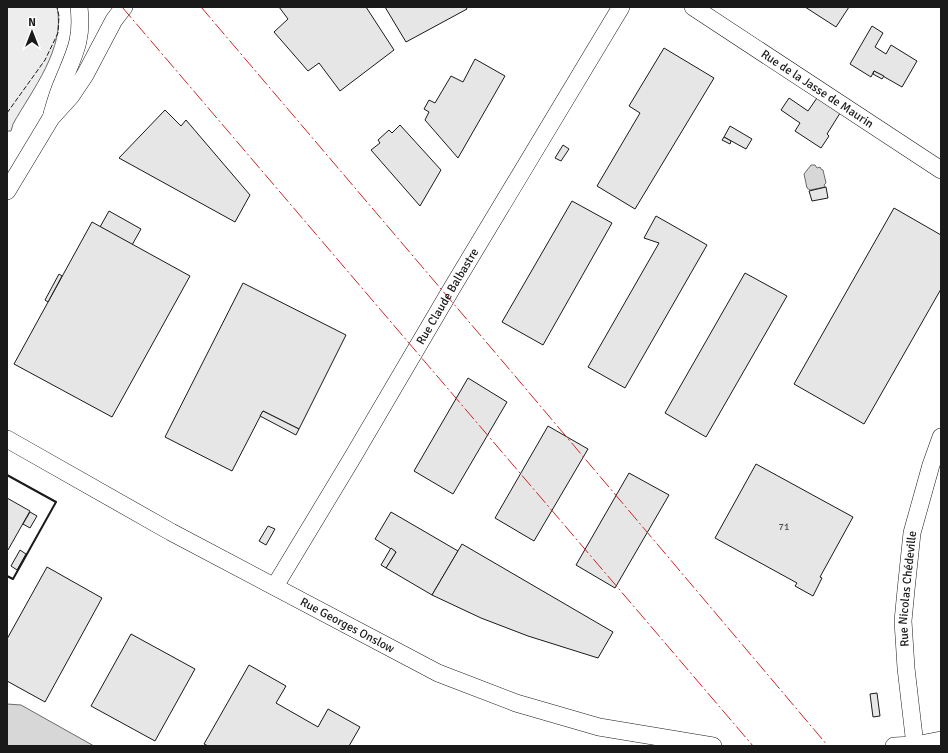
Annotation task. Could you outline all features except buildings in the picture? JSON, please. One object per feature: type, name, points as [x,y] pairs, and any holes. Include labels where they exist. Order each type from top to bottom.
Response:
[{"type":"street","points":[[51,118],[61,86],[75,54],[81,25],[79,7]]},
{"type":"street","points":[[7,191],[51,118],[71,96],[88,69],[114,20],[124,7]]},
{"type":"street","name":"Rue Claude Balbastre","points":[[275,586],[352,460],[456,281],[621,7]]},
{"type":"street","name":"Rue de la Jasse de Maurin","points":[[693,7],[941,170]]},
{"type":"street","name":"Rue Nicolas Chédeville","points":[[915,745],[906,668],[904,622],[906,590],[912,533],[931,465],[941,437]]},
{"type":"street","name":"Rue Georges Onslow","points":[[7,439],[164,529],[438,673],[516,703],[599,727],[713,746]]},
{"type":"street","points":[[894,746],[915,745],[941,740]]},
{"type":"shaded area","points":[[7,7],[57,7],[58,22],[57,38],[46,68],[13,124],[11,131],[7,131]]},
{"type":"shaded area","points":[[811,165],[815,165],[817,168],[820,167],[823,170],[826,183],[824,185],[825,187],[810,190],[807,188],[804,174]]},
{"type":"shaded area","points":[[7,704],[21,705],[94,746],[7,746]]},
{"type":"fence","points":[[7,113],[45,60],[58,33],[59,16],[57,7]]},
{"type":"wall","points":[[7,475],[56,502],[13,579],[7,576]]},
{"type":"power","points":[[122,7],[753,746]]},
{"type":"power","points":[[201,7],[828,746]]}]
